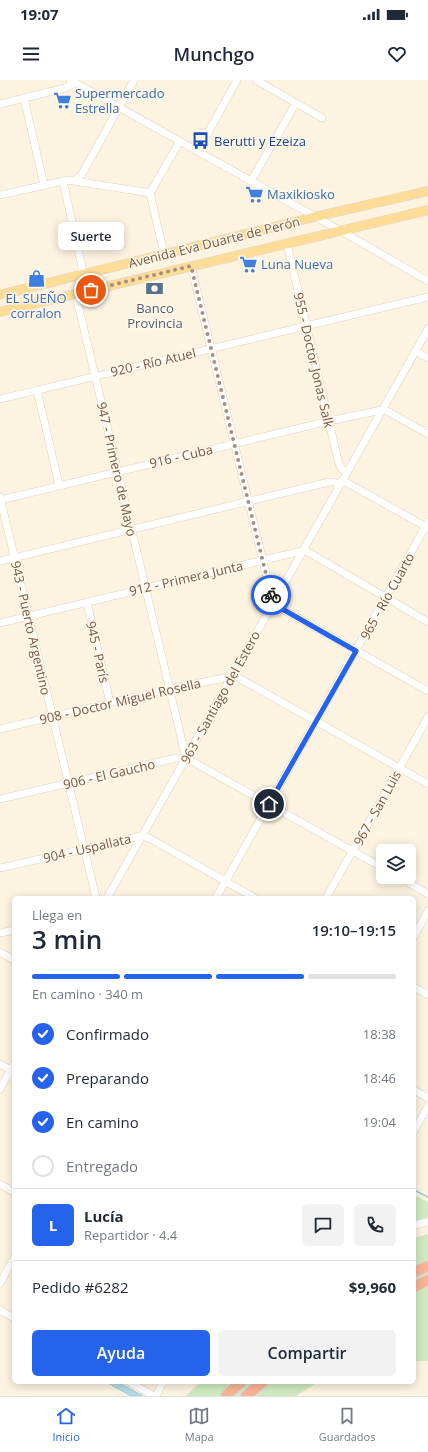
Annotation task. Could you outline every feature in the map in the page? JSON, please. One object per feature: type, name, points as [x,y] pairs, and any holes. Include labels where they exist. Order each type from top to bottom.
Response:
[{"type":"highway","points":[[416,1271],[428,1266]]},
{"type":"highway","points":[[416,1286],[428,1280]]},
{"type":"highway","points":[[226,1396],[239,1384]]},
{"type":"highway","points":[[246,1396],[261,1384]]},
{"type":"main road","name":"Avenida Eva Duarte de Perón","points":[[0,295],[314,217],[428,191]]},
{"type":"main road","name":"Avenida Eva Duarte de Perón","points":[[0,312],[428,210]]},
{"type":"street","points":[[75,182],[82,174],[134,80]]},
{"type":"street","points":[[198,151],[237,80]]},
{"type":"street","points":[[256,80],[322,118]]},
{"type":"street","points":[[0,104],[65,88],[72,82],[251,180],[428,281]]},
{"type":"street","points":[[24,98],[44,185]]},
{"type":"street","points":[[251,180],[296,103]]},
{"type":"street","points":[[164,254],[150,193],[180,141]]},
{"type":"street","points":[[0,195],[63,181],[150,193]]},
{"type":"street","name":"947 - Primero de Mayo","points":[[63,181],[82,267],[77,300],[186,758]]},
{"type":"street","name":"955 - Doctor Jonas Salk","points":[[287,244],[339,464],[342,469],[347,472]]},
{"type":"street","points":[[191,266],[273,602],[277,606],[428,691]]},
{"type":"street","name":"920 - Río Atuel","points":[[0,399],[428,296]]},
{"type":"street","name":"963 - Santiago del Estero","points":[[108,896],[340,482],[428,329]]},
{"type":"street","points":[[416,351],[428,358]]},
{"type":"street","points":[[37,390],[59,485]]},
{"type":"street","points":[[382,410],[428,434]]},
{"type":"street","name":"916 - Cuba","points":[[0,499],[329,421],[382,410]]},
{"type":"street","points":[[0,561],[329,482],[340,482],[427,526]]},
{"type":"street","name":"943 - Puerto Argentino","points":[[0,499],[96,896]]},
{"type":"street","name":"965 - Río Cuarto","points":[[217,896],[427,526]]},
{"type":"street","points":[[302,551],[308,552],[428,622]]},
{"type":"street","name":"912 - Primera Junta","points":[[0,623],[302,551]]},
{"type":"street","name":"945 - París","points":[[87,602],[110,703]]},
{"type":"street","points":[[232,676],[237,677],[428,784]]},
{"type":"street","name":"908 - Doctor Miguel Rosella","points":[[0,729],[169,689],[232,676]]},
{"type":"street","name":"967 - San Luis","points":[[327,896],[428,717]]},
{"type":"street","name":"906 - El Gaucho","points":[[0,799],[176,758],[186,758]]},
{"type":"street","points":[[186,758],[376,864]]},
{"type":"street","name":"904 - Uspallata","points":[[0,868],[142,836],[150,838],[251,896]]},
{"type":"street","points":[[411,884],[428,894]]},
{"type":"street","points":[[416,932],[428,911]]},
{"type":"street","points":[[0,933],[12,930]]},
{"type":"street","points":[[0,952],[12,959]]},
{"type":"street","points":[[416,988],[428,995]]},
{"type":"street","points":[[0,1064],[12,1068]]},
{"type":"street","points":[[0,1089],[12,1070]]},
{"type":"street","points":[[416,1091],[428,1098]]},
{"type":"street","points":[[416,1127],[428,1106]]},
{"type":"street","points":[[0,1184],[12,1191]]},
{"type":"street","points":[[416,1225],[428,1222]]},
{"type":"street","points":[[0,1283],[12,1262]]},
{"type":"street","points":[[0,1310],[12,1317]]},
{"type":"street","points":[[133,1384],[155,1396],[163,1384]]},
{"type":"green space","points":[[416,1196],[428,1202],[428,1217],[416,1220]]},
{"type":"green space","points":[[428,1234],[428,1361],[416,1361],[416,1237]]},
{"type":"green space","points":[[198,1384],[315,1384],[296,1396],[186,1396]]},
{"type":"water","points":[[110,1384],[121,1384],[143,1396],[131,1396]]},
{"type":"waterway","points":[[416,1191],[428,1197]]},
{"type":"way so far","points":[[91,290],[191,266],[271,595]]},
{"type":"place","name":"Supermercado Estrella","points":[[62,100]]},
{"type":"place","name":"Berutti y Ezeiza","points":[[201,141]]},
{"type":"place","name":"Maxikiosko","points":[[254,194]]},
{"type":"place","name":"Luna Nueva","points":[[248,264]]},
{"type":"place","name":"EL SUEÑO corralon","points":[[36,279]]},
{"type":"place","name":"Banco Provincia","points":[[155,289]]},
{"type":"place","name":"Suerte","points":[[91,290]]},
{"type":"route","points":[[269,804],[356,651],[277,606],[273,602],[271,595]]}]
